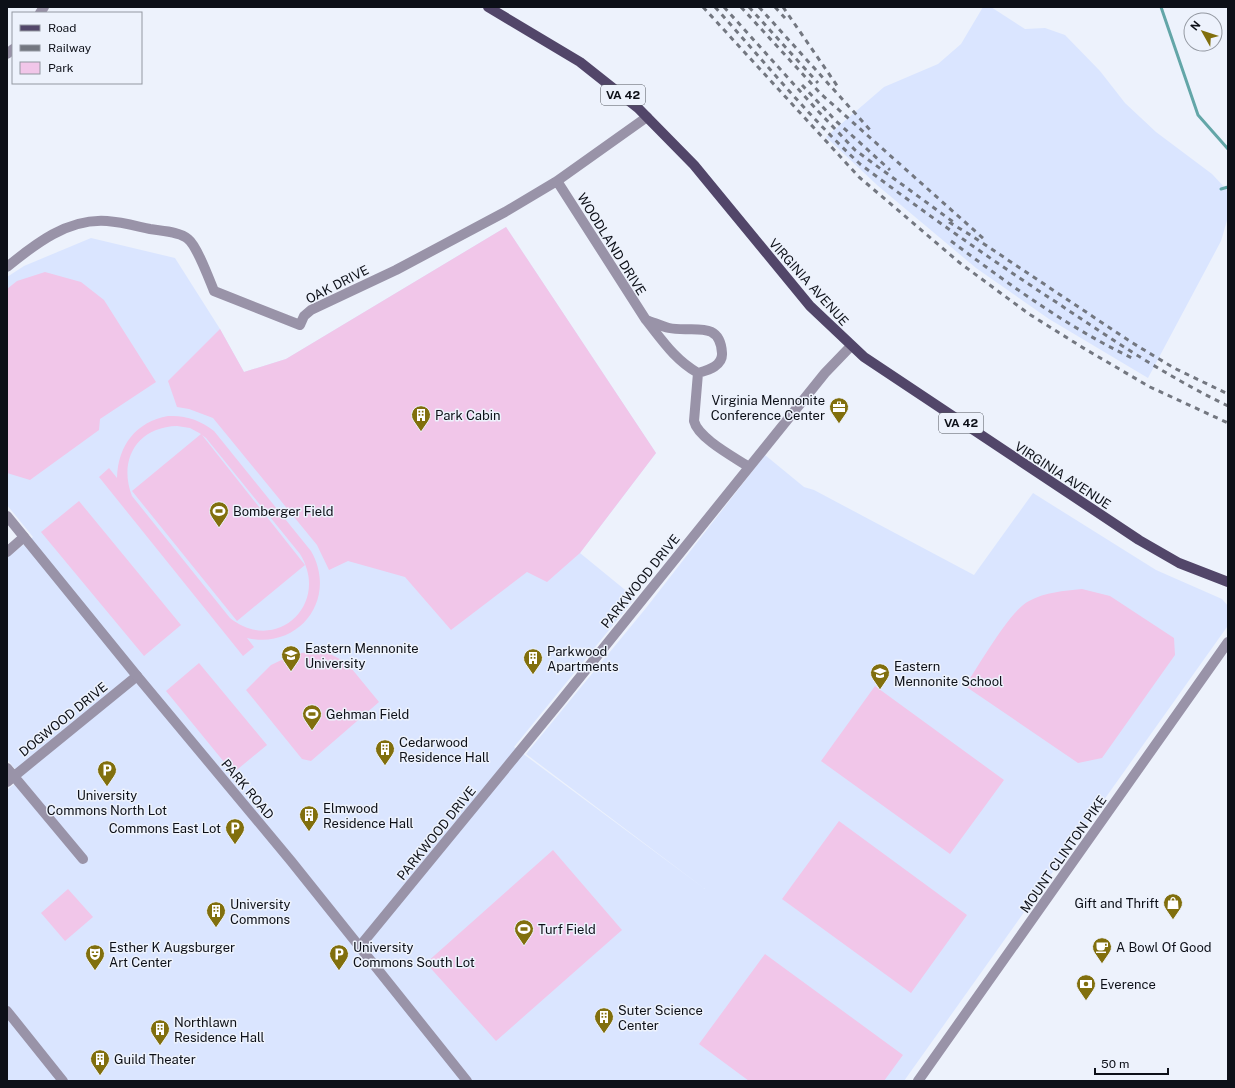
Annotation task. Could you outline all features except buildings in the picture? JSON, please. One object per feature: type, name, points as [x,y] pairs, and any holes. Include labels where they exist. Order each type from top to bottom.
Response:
[{"type":"main road","name":"VIRGINIA AVENUE","points":[[488,7],[586,66],[613,86],[647,117],[705,179],[795,290],[850,346],[879,368],[944,412],[1139,540],[1179,563],[1228,582]]},
{"type":"street","name":"OAK DRIVE","points":[[7,267],[28,249],[50,236],[85,222],[107,221],[168,232],[182,236],[192,243],[214,291],[300,325],[304,316],[312,310],[446,244],[557,181],[601,152],[647,117]]},
{"type":"street","name":"WOODLAND DRIVE","points":[[557,181],[646,320],[675,356],[684,365],[698,373]]},
{"type":"street","points":[[646,320],[669,328],[706,329],[716,335],[722,345],[722,357],[714,368],[698,373],[694,420],[695,425],[706,437],[749,467]]},
{"type":"street","name":"PARKWOOD DRIVE","points":[[360,946],[825,373],[850,346]]},
{"type":"street","name":"PARK ROAD","points":[[7,516],[136,676],[291,861],[467,1081]]},
{"type":"street","points":[[7,552],[24,538]]},
{"type":"street","name":"MOUNT CLINTON PIKE","points":[[918,1081],[1228,642]]},
{"type":"street","name":"DOGWOOD DRIVE","points":[[10,779],[136,676]]},
{"type":"street","points":[[7,768],[10,779],[83,859]]},
{"type":"street","points":[[7,1011],[63,1081]]},
{"type":"shaded area","points":[[983,7],[991,7],[1025,29],[1045,28],[1065,35],[1100,71],[1125,103],[1156,132],[1212,174],[1228,191],[1228,217],[1221,241],[1148,378],[1049,319],[976,268],[877,185],[826,137],[884,87],[938,64],[961,44]]},
{"type":"shaded area","name":"Eastern Mennonite University","points":[[506,227],[656,453],[580,553],[635,598],[514,747],[705,889],[526,754],[646,608],[765,455],[804,487],[814,490],[974,575],[1033,493],[1156,570],[1222,599],[1228,606],[1227,627],[904,1081],[7,1081],[7,790],[22,778],[7,759],[7,558],[33,537],[7,505],[7,277],[24,266],[91,238],[175,258],[220,329],[244,372],[286,359]]},
{"type":"green space","points":[[506,227],[656,453],[580,553],[547,582],[527,572],[451,630],[405,577],[348,561],[329,570],[317,545],[213,418],[189,409],[177,407],[168,381],[220,329],[244,372],[286,359]]},
{"type":"green space","points":[[45,272],[81,282],[104,300],[156,382],[100,419],[99,430],[30,480],[7,473],[7,289],[17,281]]},
{"type":"green space","name":"Bomberger Field","points":[[168,416],[187,417],[198,421],[214,431],[311,551],[318,569],[320,586],[317,602],[309,617],[298,628],[283,636],[266,640],[247,638],[254,647],[243,656],[99,477],[109,468],[117,478],[118,466],[125,445],[138,430],[157,419]],"holes":[[[177,426],[190,428],[201,434],[132,491],[237,621],[305,565],[308,573],[309,590],[304,606],[294,619],[281,627],[265,631],[247,628],[230,618],[132,496],[128,483],[128,470],[130,458],[134,448],[141,439],[151,432],[163,428]],[[202,435],[300,554],[304,564]]]},
{"type":"green space","points":[[79,501],[181,625],[144,656],[41,532]]},
{"type":"green space","points":[[1082,589],[1110,596],[1174,638],[1175,655],[1102,758],[1078,763],[965,686],[1004,627],[1021,606],[1035,598],[1055,592]]},
{"type":"green space","name":"Gehman Field","points":[[323,650],[347,663],[379,702],[311,761],[302,759],[246,690],[271,665],[294,654]]},
{"type":"green space","points":[[199,663],[267,745],[233,773],[166,691]]},
{"type":"green space","points":[[875,686],[1004,780],[950,854],[821,761]]},
{"type":"green space","points":[[839,821],[967,915],[911,993],[782,899]]},
{"type":"green space","name":"Turf Field","points":[[553,850],[622,930],[496,1041],[426,963]]},
{"type":"green space","points":[[68,889],[93,917],[65,941],[41,913]]},
{"type":"green space","points":[[765,954],[903,1055],[884,1081],[749,1081],[699,1044]]},
{"type":"waterway","points":[[1161,7],[1198,115],[1228,149]]},
{"type":"waterway","points":[[1221,189],[1228,187]]},
{"type":"railway","points":[[703,7],[859,177],[960,263],[1029,314],[1085,349],[1150,387],[1228,423]]},
{"type":"railway","points":[[715,7],[822,127],[860,164],[983,253],[1100,331],[1163,371],[1228,406]]},
{"type":"railway","points":[[724,7],[855,150],[956,224]]},
{"type":"railway","points":[[741,7],[821,94],[984,239]]},
{"type":"railway","points":[[749,7],[818,83]]},
{"type":"railway","points":[[759,7],[872,132]]},
{"type":"railway","points":[[775,7],[785,18]]},
{"type":"railway","points":[[783,7],[838,87]]},
{"type":"railway","points":[[802,85],[836,121],[890,170]]},
{"type":"railway","points":[[949,222],[1131,342],[1174,368],[1228,394]]},
{"type":"railway","points":[[951,241],[995,274],[1062,319],[1109,347],[1134,359]]},
{"type":"place","name":"Virginia Mennonite Conference Center","points":[[839,424]]},
{"type":"place","name":"Park Cabin","points":[[421,432]]},
{"type":"place","name":"Bomberger Field","points":[[219,528]]},
{"type":"place","name":"Eastern Mennonite University","points":[[291,672]]},
{"type":"place","name":"Parkwood Apartments","points":[[533,675]]},
{"type":"place","name":"Eastern Mennonite School","points":[[880,690]]},
{"type":"place","name":"Gehman Field","points":[[312,731]]},
{"type":"place","name":"Cedarwood Residence Hall","points":[[385,766]]},
{"type":"place","name":"University Commons North Lot","points":[[107,787]]},
{"type":"place","name":"Elmwood Residence Hall","points":[[309,832]]},
{"type":"place","name":"Commons East Lot","points":[[235,845]]},
{"type":"place","name":"Gift and Thrift","points":[[1173,920]]},
{"type":"place","name":"University Commons","points":[[216,928]]},
{"type":"place","name":"Turf Field","points":[[524,946]]},
{"type":"place","name":"A Bowl Of Good","points":[[1102,964]]},
{"type":"place","name":"Esther K Augsburger Art Center","points":[[95,971]]},
{"type":"place","name":"University Commons South Lot","points":[[339,971]]},
{"type":"place","name":"Everence","points":[[1086,1001]]},
{"type":"place","name":"Suter Science Center","points":[[604,1034]]},
{"type":"place","name":"Northlawn Residence Hall","points":[[160,1046]]},
{"type":"place","name":"Guild Theater","points":[[100,1076]]}]
